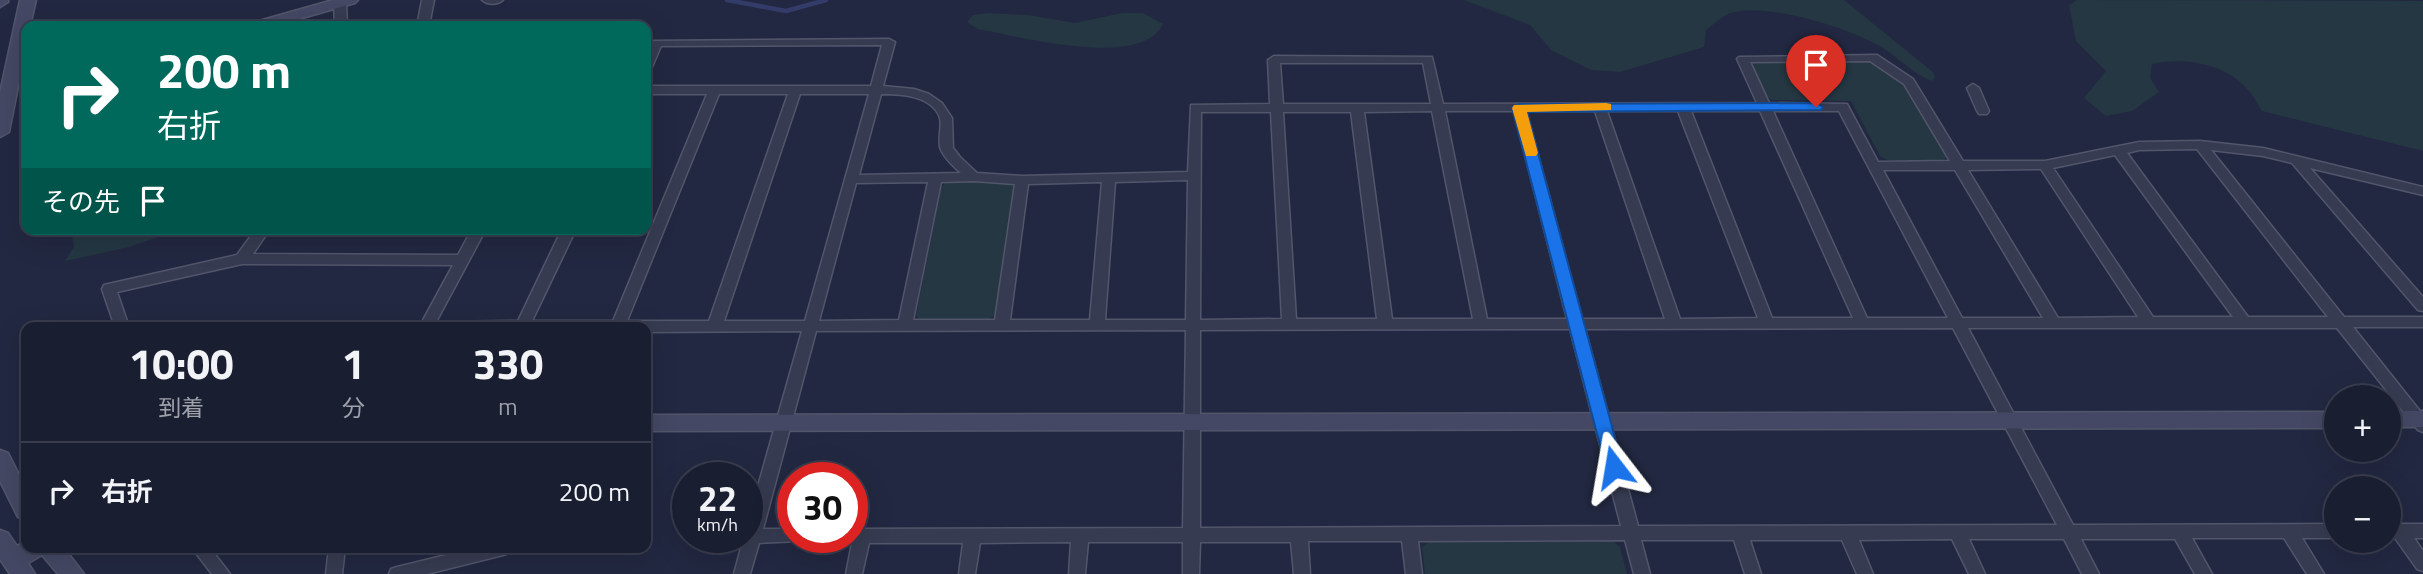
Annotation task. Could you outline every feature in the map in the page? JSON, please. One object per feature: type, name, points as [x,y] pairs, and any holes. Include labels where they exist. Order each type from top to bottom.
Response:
[{"type":"street","points":[[424,21],[428,0]]},
{"type":"street","points":[[488,0],[496,0]]},
{"type":"street","points":[[275,21],[345,1],[342,21]]},
{"type":"street","points":[[0,132],[21,35]]},
{"type":"street","points":[[651,56],[657,43],[889,42],[763,500]]},
{"type":"street","points":[[1863,324],[1743,59],[1873,57],[1909,82],[2053,322]]},
{"type":"street","points":[[1289,325],[1279,108],[1274,60],[1428,59],[1481,324]]},
{"type":"street","points":[[1973,88],[1983,111]]},
{"type":"street","points":[[620,322],[715,89]]},
{"type":"street","points":[[715,325],[796,89]]},
{"type":"street","points":[[651,90],[876,89],[916,93],[941,109],[947,124],[946,146],[951,155],[974,177]]},
{"type":"street","points":[[1357,107],[1385,324]]},
{"type":"street","points":[[1600,107],[1674,323]]},
{"type":"street","points":[[1683,107],[1767,323]]},
{"type":"street","points":[[1191,574],[1195,108],[1843,107],[2091,574]]},
{"type":"street","points":[[1519,108],[1642,574]]},
{"type":"street","points":[[1874,166],[2045,165],[2118,150],[2165,144],[2200,145],[2263,152],[2423,191]]},
{"type":"street","points":[[2200,145],[2421,422]]},
{"type":"street","points":[[2118,150],[2244,322]]},
{"type":"street","points":[[2297,161],[2423,306]]},
{"type":"street","points":[[2045,165],[2149,322]]},
{"type":"street","points":[[851,178],[974,177],[1022,180],[1194,176]]},
{"type":"street","points":[[905,325],[935,178]]},
{"type":"street","points":[[1097,325],[1109,178]]},
{"type":"street","points":[[1002,325],[1022,180]]},
{"type":"street","points":[[2406,187],[2423,205]]},
{"type":"street","points":[[242,259],[259,235]]},
{"type":"street","points":[[429,322],[476,235]]},
{"type":"street","points":[[524,322],[566,235]]},
{"type":"street","points":[[120,322],[109,289],[242,259],[463,260]]},
{"type":"street","points":[[651,326],[2423,322]]},
{"type":"street","points":[[651,423],[2324,419]]},
{"type":"street","points":[[2401,420],[2421,422]]},
{"type":"street","points":[[0,459],[21,500]]},
{"type":"street","points":[[2288,531],[2316,574]]},
{"type":"street","points":[[868,536],[2324,531]]},
{"type":"street","points":[[2401,531],[2423,531]]},
{"type":"street","points":[[2180,532],[2204,574]]},
{"type":"street","points":[[1740,533],[1753,574]]},
{"type":"street","points":[[1849,533],[1865,574]]},
{"type":"street","points":[[1957,533],[1977,574]]},
{"type":"street","points":[[967,574],[972,534]]},
{"type":"street","points":[[1409,534],[1415,574]]},
{"type":"street","points":[[1077,574],[1080,535]]},
{"type":"street","points":[[1299,535],[1302,574]]},
{"type":"street","points":[[2401,539],[2423,564]]},
{"type":"street","points":[[0,540],[18,567],[30,553]]},
{"type":"street","points":[[54,553],[72,574]]},
{"type":"street","points":[[204,553],[222,574]]},
{"type":"street","points":[[334,574],[336,553]]},
{"type":"street","points":[[743,574],[749,553]]},
{"type":"street","points":[[854,574],[856,553]]},
{"type":"street","points":[[397,574],[450,554]]},
{"type":"shaded area","points":[[1464,0],[1844,0],[1933,72],[1935,77],[1932,81],[1925,78],[1883,48],[1850,33],[1807,19],[1762,11],[1728,14],[1706,30],[1704,47],[1620,72],[1591,70],[1551,50],[1530,25]]},
{"type":"shaded area","points":[[2077,0],[2423,1],[2423,151],[2262,111],[2251,93],[2237,80],[2214,68],[2189,62],[2152,64],[2150,78],[2159,92],[2132,111],[2106,116],[2084,98],[2106,71],[2076,41],[2069,5]]},
{"type":"shaded area","points":[[1122,13],[1143,13],[1163,24],[1151,38],[1131,45],[1106,48],[1048,43],[978,29],[967,22],[973,15],[1028,15],[1075,23]]},
{"type":"shaded area","points":[[1754,62],[1869,62],[1896,78],[1916,101],[1947,156],[1944,160],[1887,160],[1880,156],[1851,101],[1772,100],[1765,97],[1751,65]]},
{"type":"shaded area","points":[[947,182],[1008,182],[1014,186],[995,315],[988,320],[921,320],[916,316],[941,187]]},
{"type":"shaded area","points":[[68,235],[164,235],[129,247],[65,261],[74,247],[72,236]]},
{"type":"shaded area","points":[[1613,541],[1620,547],[1627,574],[1425,574],[1422,547],[1429,542]]},
{"type":"waterway","points":[[727,0],[786,11],[826,0]]},
{"type":"slow traffic","points":[[1531,153],[1519,108],[1606,107]]},
{"type":"route","points":[[1614,467],[1519,108],[1816,107]]}]
